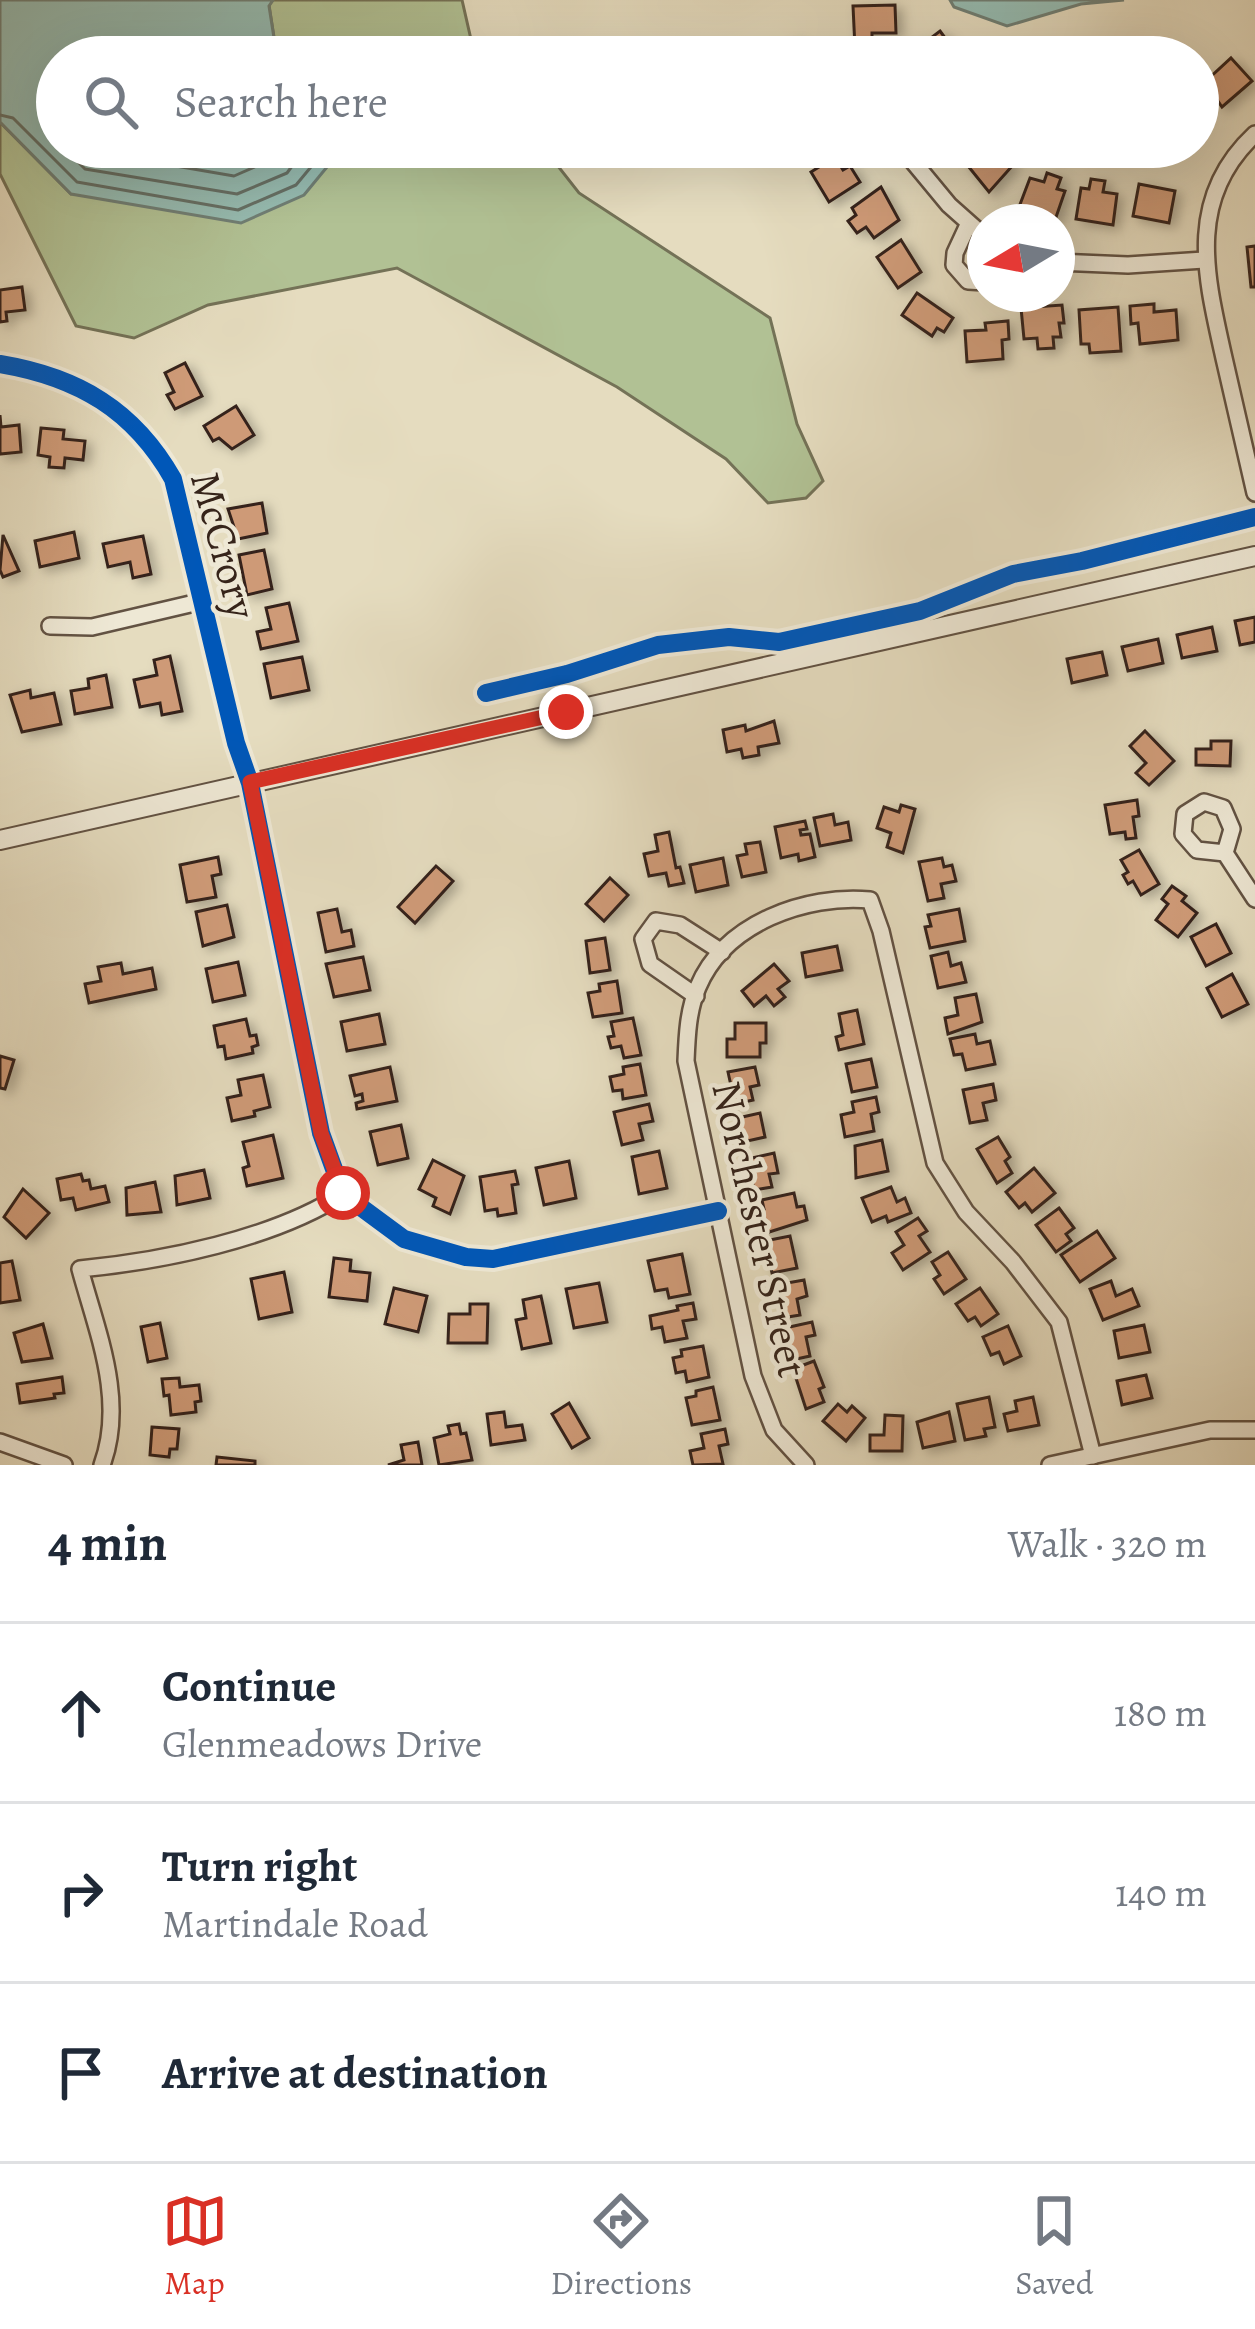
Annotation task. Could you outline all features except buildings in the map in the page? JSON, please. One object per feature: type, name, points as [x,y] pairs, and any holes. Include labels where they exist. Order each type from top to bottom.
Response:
[{"type":"street","points":[[1255,134],[1226,171],[1211,204],[1204,260],[1255,493]]},
{"type":"street","points":[[919,168],[967,224]]},
{"type":"street","points":[[967,227],[954,265],[967,280]]},
{"type":"street","points":[[1075,263],[1204,260]]},
{"type":"street","name":"McCrory","points":[[0,364],[36,370],[80,386],[152,442],[173,479],[236,743],[250,782],[321,1133],[343,1193]]},
{"type":"street","points":[[0,840],[1255,556]]},
{"type":"street","points":[[50,626],[92,627],[203,601]]},
{"type":"street","points":[[1226,853],[1255,899]]},
{"type":"street","name":"Norchester Street","points":[[806,1465],[774,1430],[758,1391],[686,1060],[687,1030],[709,970],[749,928],[790,909],[844,898],[870,900],[881,931],[934,1163],[966,1212],[1013,1262],[1059,1322],[1093,1456]]},
{"type":"street","points":[[696,996],[650,964],[643,939],[656,921],[680,925],[722,952]]},
{"type":"street","points":[[102,1465],[110,1444],[111,1388],[80,1269],[115,1266],[221,1242],[296,1220],[343,1193],[404,1239],[432,1250],[479,1258],[533,1252],[718,1210]]},
{"type":"street","points":[[1050,1465],[1210,1430],[1255,1430]]},
{"type":"street","points":[[2,1448],[64,1465]]},
{"type":"green space","points":[[273,0],[462,0],[470,36],[274,36],[269,5]]},
{"type":"green space","points":[[0,122],[36,159],[36,168],[45,168],[71,194],[252,168],[559,168],[579,193],[770,318],[797,424],[823,481],[806,498],[768,503],[726,459],[617,387],[397,268],[208,305],[134,338],[76,326],[0,174]]},
{"type":"water","points":[[0,0],[273,0],[269,6],[274,36],[36,36],[36,159],[0,122]]},
{"type":"water","points":[[950,0],[1124,0],[1081,4],[1007,26],[954,7]]},
{"type":"water","points":[[45,168],[326,168],[304,195],[241,223],[71,194]]},
{"type":"cycle path","points":[[0,364],[54,378],[101,400],[140,434],[173,479],[236,743],[250,783],[321,1133],[343,1194],[404,1239],[466,1257],[493,1259],[718,1211]]},
{"type":"cycle path","points":[[486,693],[658,645],[729,637],[779,642],[920,611],[1013,574],[1255,517]]},
{"type":"route","points":[[343,1193],[321,1133],[250,782],[566,712]]}]
